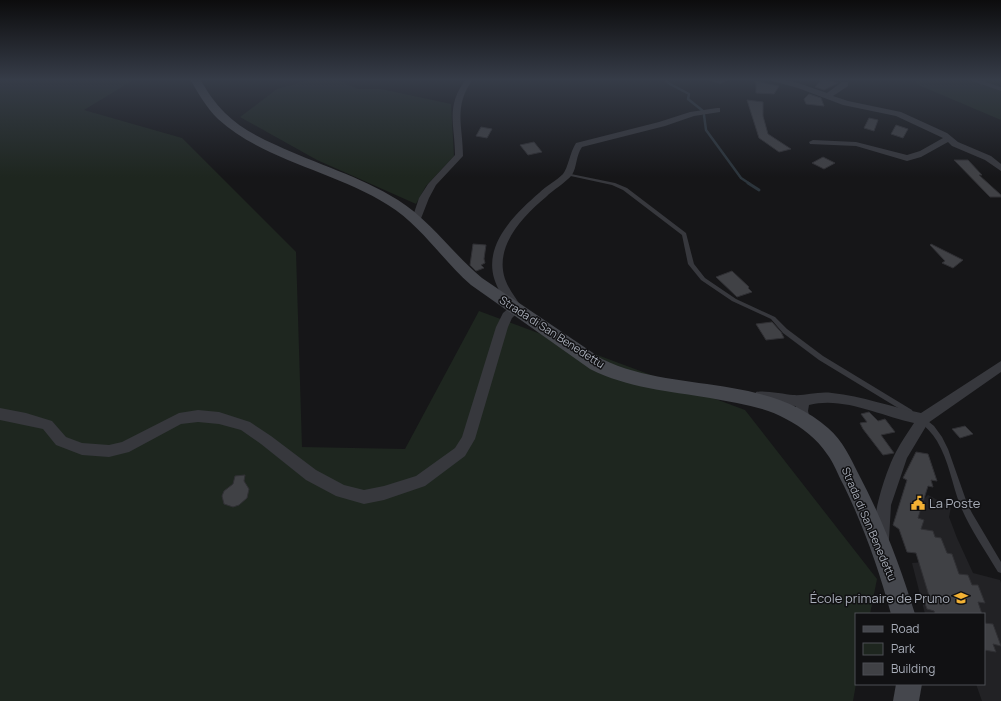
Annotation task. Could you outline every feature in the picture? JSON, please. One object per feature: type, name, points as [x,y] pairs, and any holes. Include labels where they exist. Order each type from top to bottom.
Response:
[{"type":"street","name":"Strada di San Benedettu","points":[[219,112],[249,136],[280,152],[343,176],[372,191],[417,219],[469,274],[491,292],[597,364],[631,378],[665,386],[697,389],[762,402],[785,410],[803,419],[821,433],[834,447],[856,488],[896,586],[903,613]]},
{"type":"street","points":[[417,219],[424,198],[432,184],[459,156],[455,112]]},
{"type":"street","points":[[0,414],[26,419],[46,426],[61,441],[82,449],[109,450],[124,448],[179,419],[198,416],[219,418],[245,426],[266,440],[311,475],[341,491],[364,497],[384,493],[420,481],[460,452],[468,439],[502,327],[507,316],[516,308],[505,291],[498,274],[497,258],[500,247],[516,219],[568,174],[575,150],[579,145],[662,124],[693,114],[707,112]]},
{"type":"street","points":[[887,112],[898,114],[944,135],[955,144],[988,158],[1001,168]]},
{"type":"street","points":[[813,142],[822,141],[856,144],[906,158],[915,157],[928,151],[936,144],[948,139]]},
{"type":"street","points":[[880,544],[884,505],[901,456],[923,419],[1001,366]]},
{"type":"street","points":[[741,397],[752,393],[774,399],[803,401],[811,398],[844,400],[923,419]]},
{"type":"street","points":[[803,401],[801,411],[803,419]]},
{"type":"street","points":[[906,701],[909,685]]},
{"type":"lane","points":[[568,174],[607,183],[625,189],[684,234],[691,264],[704,280],[734,300],[773,318],[785,331],[821,358],[923,419],[942,441],[968,515],[1001,569]]},
{"type":"shaded area","name":"École primaire de Pruno","points":[[928,495],[951,507],[949,517],[973,573],[1000,580],[1001,701],[982,701],[976,685],[985,685],[985,613],[925,613],[912,563],[924,562],[918,539],[923,520],[918,518],[924,499]]},
{"type":"green space","points":[[0,112],[90,112],[182,138],[296,252],[302,447],[405,449],[479,311],[745,410],[877,579],[870,613],[855,613],[856,685],[853,701],[0,701]]},
{"type":"green space","points":[[247,112],[451,112],[454,156],[426,186],[416,204],[317,160],[240,117]]},
{"type":"green space","points":[[981,112],[1001,112],[1001,120]]},
{"type":"building","points":[[751,112],[763,112],[768,134],[791,149],[779,152],[759,138]]},
{"type":"building","points":[[869,118],[878,120],[874,131],[864,128]]},
{"type":"building","points":[[896,125],[908,129],[903,138],[891,134]]},
{"type":"building","points":[[481,127],[492,129],[487,138],[476,136]]},
{"type":"building","points":[[534,142],[542,152],[528,155],[520,145]]},
{"type":"building","points":[[823,157],[835,163],[824,169],[812,163]]},
{"type":"building","points":[[954,160],[968,160],[982,175],[979,175],[1001,195],[1001,197],[990,197]]},
{"type":"building","points":[[473,244],[486,245],[484,259],[485,263],[481,265],[484,268],[476,271],[470,265]]},
{"type":"building","points":[[931,244],[963,260],[953,268],[942,263],[945,261],[930,245]]},
{"type":"building","points":[[732,271],[749,287],[748,288],[752,292],[737,297],[716,277]]},
{"type":"building","points":[[772,322],[784,338],[766,340],[756,324]]},
{"type":"building","points":[[869,412],[878,421],[885,419],[895,432],[881,435],[894,453],[883,455],[863,429],[860,423],[867,422],[861,414]]},
{"type":"building","points":[[965,426],[973,434],[960,438],[952,429]]},
{"type":"building","points":[[916,452],[928,454],[937,481],[931,480],[933,487],[928,486],[918,518],[924,520],[921,529],[933,531],[935,537],[941,538],[947,553],[952,554],[959,574],[968,575],[972,585],[978,585],[985,603],[978,602],[982,613],[935,613],[934,611],[927,609],[923,598],[930,599],[916,553],[907,552],[899,529],[893,525],[907,480],[903,478]]},
{"type":"building","points":[[245,475],[244,481],[249,489],[247,498],[239,505],[233,507],[224,504],[222,496],[224,491],[233,484],[235,476]]},
{"type":"building","points":[[985,623],[993,624],[1001,646],[993,644],[996,652],[985,650]]},
{"type":"waterway","points":[[704,115],[706,130],[741,178],[750,184]]},
{"type":"waterway","points":[[748,183],[759,190]]},
{"type":"place","name":"La Poste","points":[[918,503]]},
{"type":"place","name":"École primaire de Pruno","points":[[961,598]]}]
